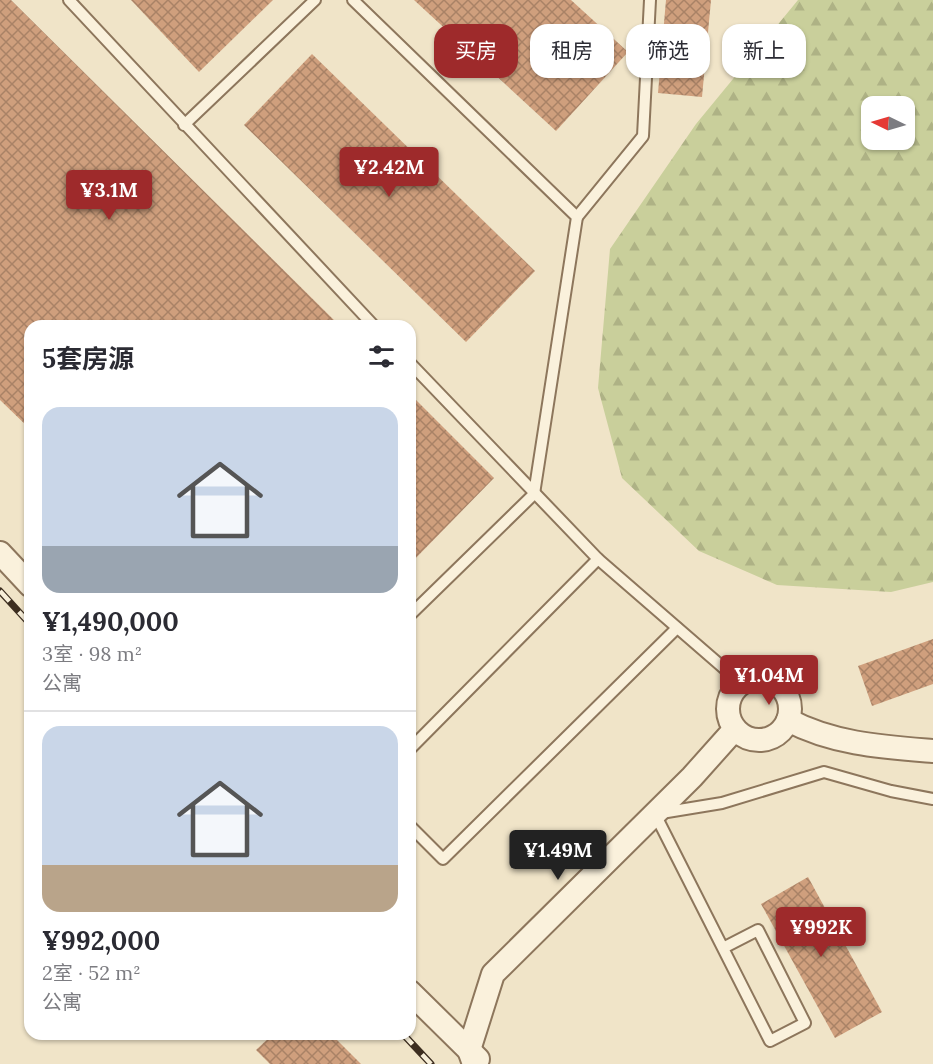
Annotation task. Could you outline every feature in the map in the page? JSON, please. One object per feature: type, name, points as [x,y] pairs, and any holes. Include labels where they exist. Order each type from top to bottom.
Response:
[{"type":"street","points":[[0,552],[24,578]]},
{"type":"street","points":[[753,678],[766,678],[778,684],[786,694],[790,707],[788,720],[781,731],[770,739],[758,741],[744,738],[734,730],[728,718],[727,705],[732,692],[741,683],[753,678]]},
{"type":"street","points":[[788,720],[810,732],[870,746],[933,751]]},
{"type":"street","points":[[475,1059],[493,974],[692,777],[734,730]]},
{"type":"street","points":[[416,998],[475,1059]]},
{"type":"lane","points":[[69,0],[368,320]]},
{"type":"lane","points":[[184,125],[315,0]]},
{"type":"lane","points":[[353,0],[577,217]]},
{"type":"lane","points":[[416,609],[534,494],[577,217],[643,136],[650,0]]},
{"type":"lane","points":[[416,369],[598,558],[741,683]]},
{"type":"lane","points":[[416,743],[598,558]]},
{"type":"lane","points":[[416,832],[443,859],[677,628]]},
{"type":"lane","points":[[723,948],[758,930],[805,1023],[770,1041],[655,814],[722,803],[824,772],[891,791],[933,799]]},
{"type":"green space","points":[[798,0],[933,0],[933,582],[891,592],[777,585],[699,551],[622,478],[598,388],[610,249],[696,124],[734,78],[806,78],[806,24],[778,24]]},
{"type":"building","points":[[0,0],[11,0],[334,320],[24,320],[24,423],[0,400]]},
{"type":"building","points":[[131,0],[273,0],[199,72]]},
{"type":"building","points":[[414,0],[571,0],[597,24],[530,24],[530,78],[604,78],[556,131],[499,78],[518,78],[518,24],[440,24]]},
{"type":"building","points":[[666,0],[711,0],[709,24],[664,24]]},
{"type":"building","points":[[614,39],[626,50],[626,54],[614,67]]},
{"type":"building","points":[[312,54],[535,271],[466,342],[244,125]]},
{"type":"building","points":[[659,78],[704,78],[702,97],[658,93]]},
{"type":"building","points":[[416,400],[494,478],[416,558]]},
{"type":"building","points":[[933,639],[933,684],[872,706],[858,666]]},
{"type":"building","points":[[808,877],[882,1012],[835,1038],[761,904]]},
{"type":"building","points":[[267,1040],[337,1040],[361,1064],[270,1064],[256,1050]]},
{"type":"railway","points":[[0,591],[24,617]]},
{"type":"railway","points":[[409,1040],[431,1064]]}]
